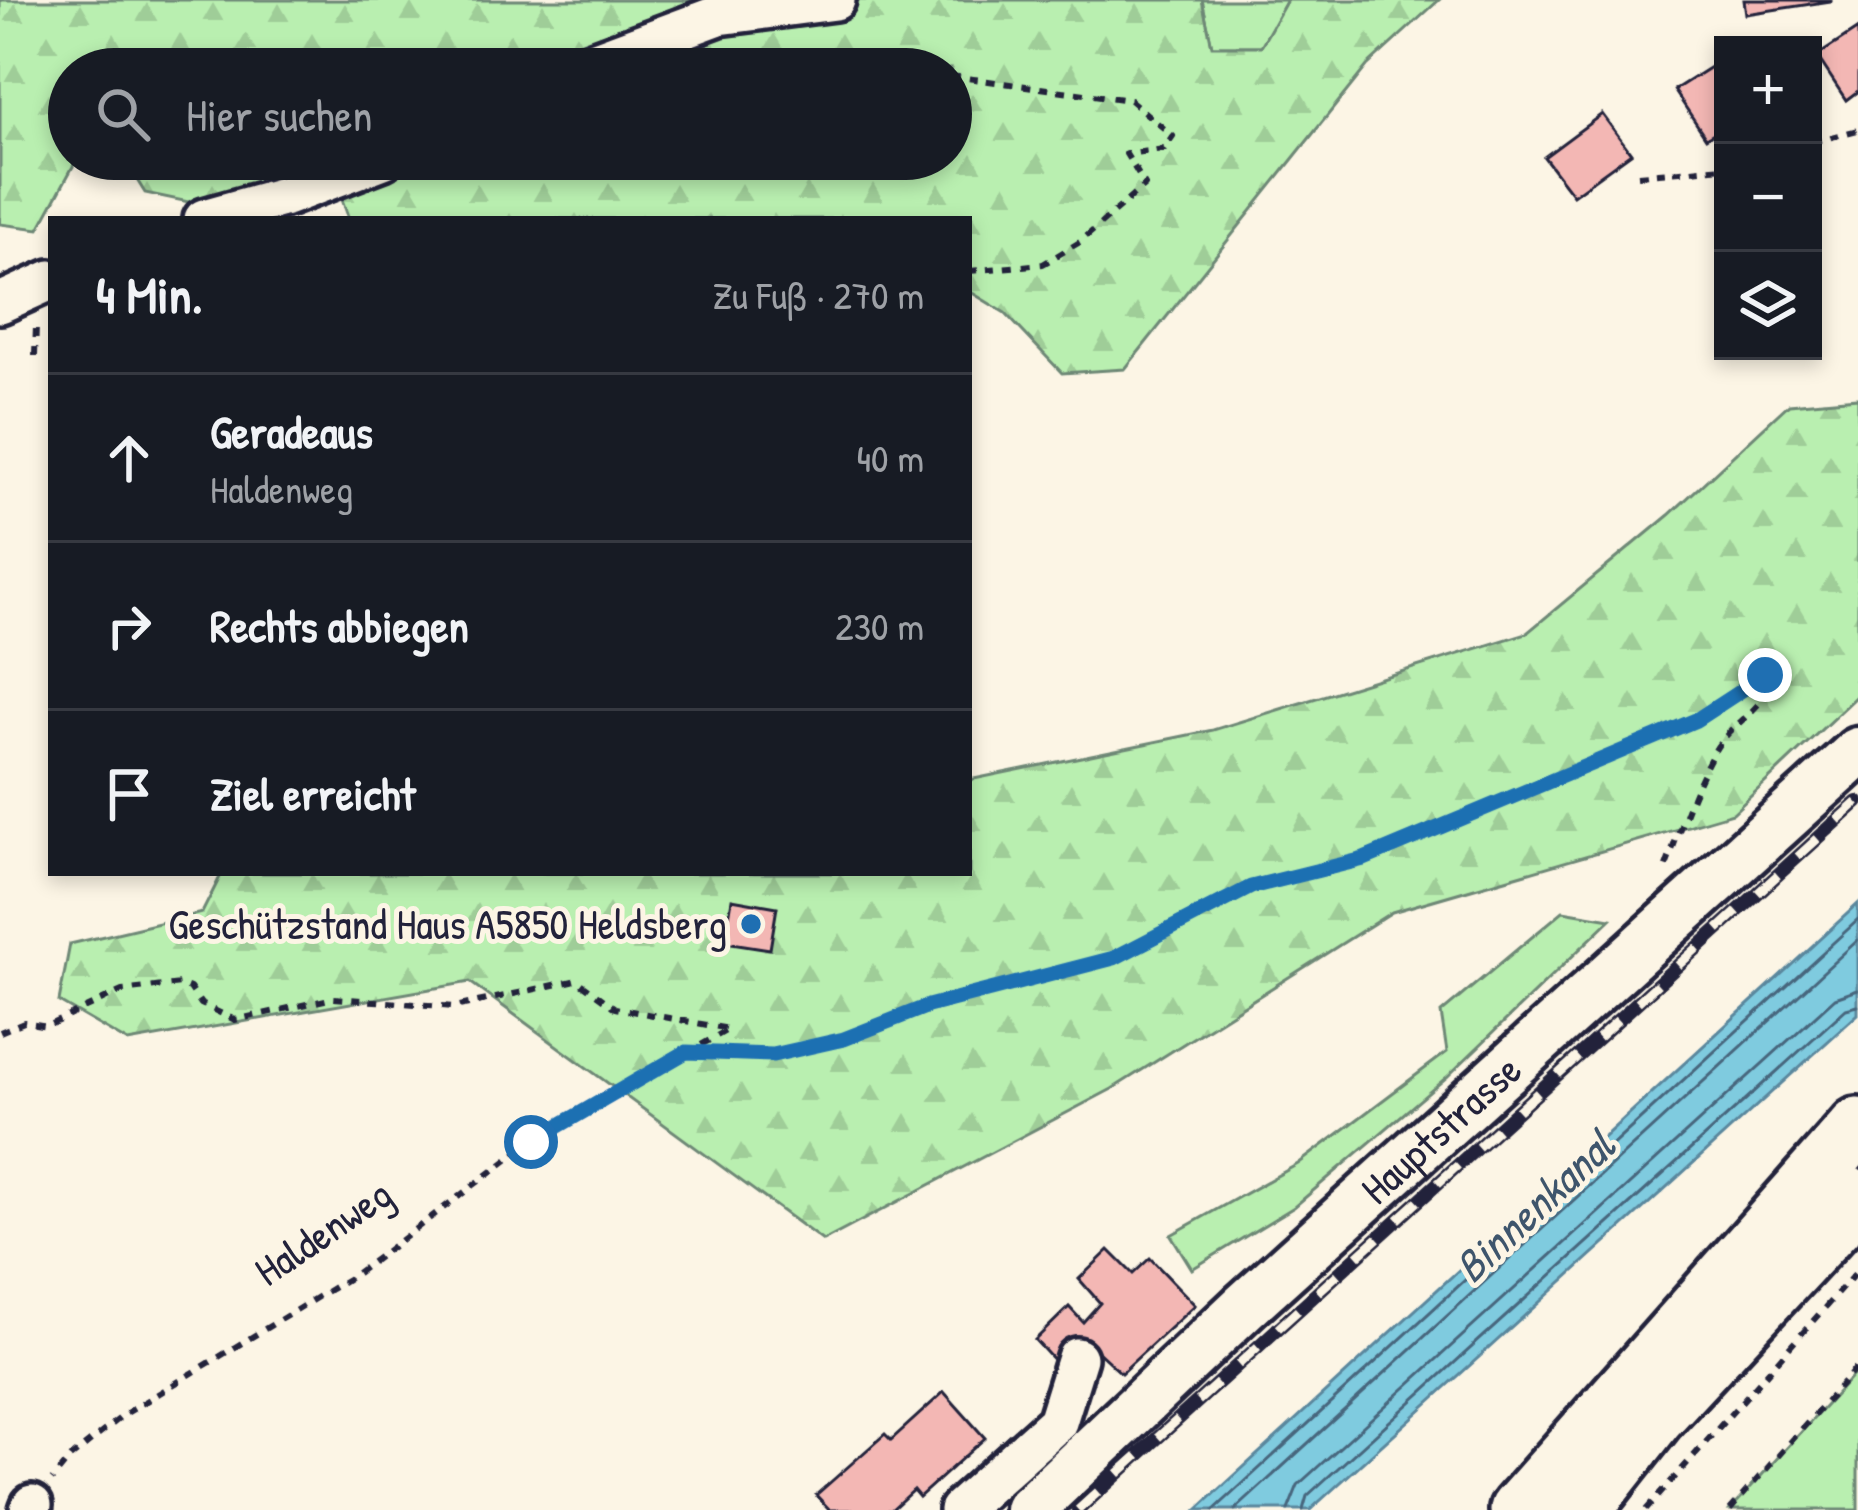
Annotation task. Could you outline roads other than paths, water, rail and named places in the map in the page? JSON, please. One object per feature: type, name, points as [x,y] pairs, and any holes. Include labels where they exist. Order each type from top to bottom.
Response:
[{"type":"highway","points":[[1519,1510],[1858,1127]]},
{"type":"highway","points":[[1582,1510],[1655,1417],[1858,1198]]},
{"type":"main road","name":"Hauptstrasse","points":[[1029,1510],[1280,1274],[1858,752]]},
{"type":"street","points":[[630,48],[719,15],[835,0]]},
{"type":"street","points":[[215,216],[328,180]]},
{"type":"street","points":[[0,303],[48,281]]},
{"type":"street","points":[[958,1510],[1057,1422],[1077,1358]]},
{"type":"water","name":"Binnenkanal","points":[[1858,904],[1858,1014],[1310,1510],[1197,1510]]},
{"type":"railway","points":[[1078,1510],[1858,802]]},
{"type":"place","name":"Geschützstand Haus A5850 Heldsberg","points":[[751,924]]}]
